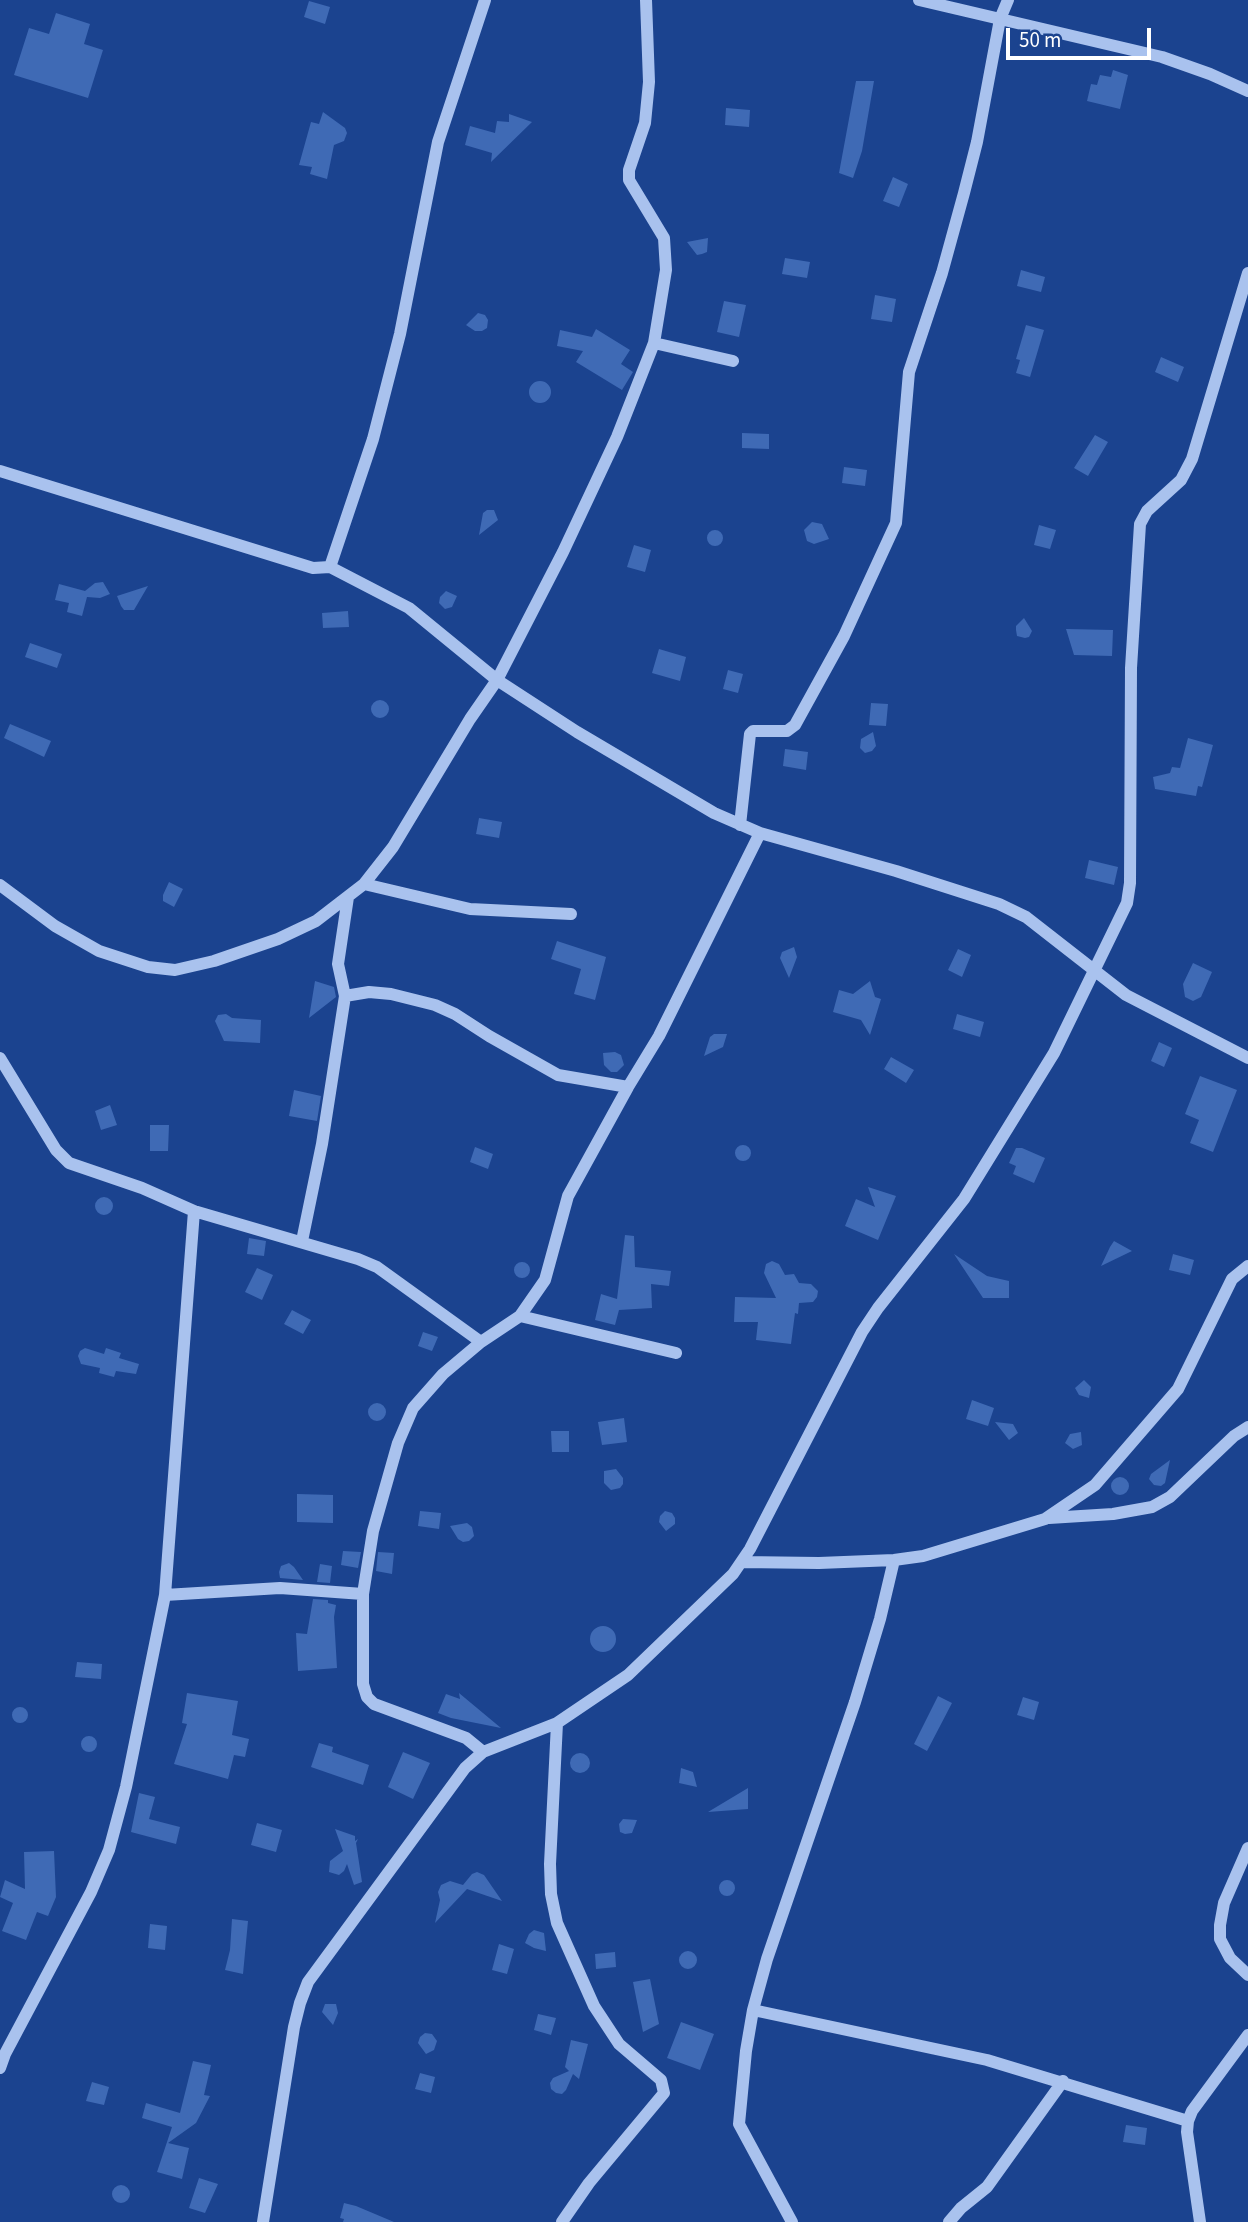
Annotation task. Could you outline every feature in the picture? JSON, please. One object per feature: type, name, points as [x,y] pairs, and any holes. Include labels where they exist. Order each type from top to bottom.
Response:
[{"type":"street","points":[[330,567],[373,439],[400,334],[439,142],[485,0]]},
{"type":"street","points":[[0,885],[55,926],[99,951],[148,967],[175,971],[278,939],[316,920],[364,884],[393,847],[470,719],[497,680],[563,552],[617,437],[654,343],[666,270],[664,238],[629,180],[629,170],[645,123],[648,96],[650,52],[646,0]]},
{"type":"street","points":[[919,0],[1162,57],[1248,91]]},
{"type":"street","points":[[740,825],[750,734],[753,731],[787,731],[795,725],[844,636],[896,523],[909,372],[942,273],[974,155],[1000,19],[1008,0]]},
{"type":"street","points":[[263,2222],[295,2027],[300,2003],[309,1982],[465,1768],[484,1752],[557,1723],[628,1675],[733,1574],[742,1562],[862,1332],[964,1199],[1054,1053],[1127,903],[1130,883],[1130,668],[1140,524],[1147,511],[1181,480],[1192,459],[1248,274]]},
{"type":"street","points":[[654,343],[733,361]]},
{"type":"street","points":[[0,471],[313,568],[330,567],[410,608],[497,680],[714,813],[760,833],[896,871],[999,904],[1026,917],[1126,995],[1248,1058]]},
{"type":"street","points":[[484,1752],[466,1738],[374,1704],[366,1697],[363,1684],[363,1594],[373,1531],[398,1443],[413,1408],[443,1374],[481,1342],[520,1316],[544,1280],[568,1196],[659,1036],[760,833]]},
{"type":"street","points":[[364,884],[470,909],[571,914]]},
{"type":"street","points":[[302,1241],[322,1144],[345,996],[338,964],[348,897]]},
{"type":"street","points":[[345,996],[369,992],[391,994],[435,1005],[558,1075],[628,1087]]},
{"type":"street","points":[[0,1058],[62,1159],[142,1188],[194,1211],[302,1241],[377,1267],[481,1342]]},
{"type":"street","points":[[0,2068],[92,1892],[109,1850],[126,1787],[165,1595],[194,1211]]},
{"type":"street","points":[[1045,1519],[1095,1485],[1178,1389],[1232,1279],[1248,1266]]},
{"type":"street","points":[[520,1316],[676,1353]]},
{"type":"street","points":[[742,1562],[894,1560],[923,1556],[1045,1519],[1113,1514],[1152,1507],[1170,1497],[1234,1436],[1248,1427]]},
{"type":"street","points":[[792,2222],[739,2124],[738,2112],[753,2010],[855,1702],[880,1619],[894,1560]]},
{"type":"street","points":[[165,1595],[280,1588],[363,1594]]},
{"type":"street","points":[[557,1723],[550,1864],[551,1894],[558,1923],[594,2006],[619,2044],[661,2080],[664,2093],[589,2183],[562,2222]]},
{"type":"street","points":[[1248,1848],[1224,1903],[1220,1925],[1220,1939],[1230,1958],[1248,1975]]},
{"type":"street","points":[[753,2010],[987,2060],[1188,2121]]},
{"type":"street","points":[[1200,2222],[1187,2132],[1188,2121],[1192,2111],[1248,2035]]},
{"type":"street","points":[[949,2222],[961,2208],[987,2187],[1063,2081]]},
{"type":"building","points":[[309,1],[330,7],[325,24],[304,17]]},
{"type":"building","points":[[56,13],[90,24],[84,44],[103,50],[88,98],[14,75],[29,28],[49,34]]},
{"type":"building","points":[[1113,70],[1128,75],[1120,109],[1087,101],[1091,84],[1097,85],[1100,75],[1111,77]]},
{"type":"building","points":[[856,81],[874,81],[862,151],[853,178],[839,173]]},
{"type":"building","points":[[726,108],[750,110],[749,127],[725,125]]},
{"type":"building","points":[[323,112],[345,128],[347,133],[344,141],[334,145],[327,179],[310,174],[312,167],[299,165],[311,122],[319,124]]},
{"type":"building","points":[[509,114],[532,122],[491,162],[492,153],[465,145],[470,126],[495,133],[497,121],[509,122]]},
{"type":"building","points":[[893,177],[908,184],[899,207],[883,201]]},
{"type":"building","points":[[708,238],[707,252],[697,255],[687,242]]},
{"type":"building","points":[[785,258],[810,262],[807,278],[782,274]]},
{"type":"building","points":[[1021,270],[1045,277],[1041,292],[1017,286]]},
{"type":"building","points":[[875,295],[896,299],[892,322],[871,319]]},
{"type":"building","points":[[724,301],[746,305],[739,337],[717,332]]},
{"type":"building","points":[[478,313],[485,315],[488,320],[487,328],[482,331],[475,331],[466,325]]},
{"type":"building","points":[[1026,325],[1044,330],[1030,377],[1016,373],[1020,360],[1016,359]]},
{"type":"building","points":[[596,329],[630,350],[621,364],[633,372],[622,390],[576,362],[583,351],[557,346],[560,330],[592,337]]},
{"type":"building","points":[[1161,357],[1184,367],[1178,382],[1155,372]]},
{"type":"building","points":[[540,381],[548,384],[551,392],[548,400],[540,403],[532,400],[529,392],[532,384]]},
{"type":"building","points":[[742,433],[769,434],[769,449],[742,448]]},
{"type":"building","points":[[1095,435],[1108,442],[1088,476],[1074,468]]},
{"type":"building","points":[[844,467],[867,470],[865,486],[842,483]]},
{"type":"building","points":[[494,510],[498,520],[479,535],[483,513]]},
{"type":"building","points":[[812,522],[822,524],[829,539],[814,544],[807,541],[804,530]]},
{"type":"building","points":[[1039,525],[1056,530],[1050,549],[1034,545]]},
{"type":"building","points":[[712,530],[718,530],[723,538],[721,544],[712,546],[707,541],[707,535]]},
{"type":"building","points":[[634,545],[651,550],[645,572],[627,567]]},
{"type":"building","points":[[103,582],[110,594],[100,598],[87,597],[82,616],[67,612],[69,603],[55,600],[59,584],[85,591],[95,583]]},
{"type":"building","points":[[148,586],[134,610],[124,610],[117,596]]},
{"type":"building","points":[[446,591],[457,596],[452,607],[445,609],[439,603],[440,597]]},
{"type":"building","points":[[348,611],[349,627],[323,628],[322,613]]},
{"type":"building","points":[[1024,618],[1032,631],[1029,637],[1025,638],[1017,636],[1016,630],[1016,626]]},
{"type":"building","points":[[1066,629],[1113,630],[1112,656],[1074,655]]},
{"type":"building","points":[[30,643],[62,654],[57,668],[25,657]]},
{"type":"building","points":[[659,649],[686,657],[680,681],[652,673]]},
{"type":"building","points":[[728,670],[743,674],[738,693],[723,689]]},
{"type":"building","points":[[380,700],[386,703],[389,709],[386,715],[380,718],[374,715],[371,709],[374,703]]},
{"type":"building","points":[[871,703],[888,704],[886,726],[869,725]]},
{"type":"building","points":[[10,724],[51,741],[44,757],[4,738]]},
{"type":"building","points":[[873,732],[876,746],[865,753],[860,748],[861,739]]},
{"type":"building","points":[[1188,738],[1213,745],[1202,787],[1198,786],[1196,796],[1155,789],[1153,777],[1170,773],[1172,767],[1180,768]]},
{"type":"building","points":[[785,749],[808,752],[806,770],[783,766]]},
{"type":"building","points":[[479,818],[502,822],[499,838],[476,834]]},
{"type":"building","points":[[1089,860],[1118,867],[1114,885],[1085,878]]},
{"type":"building","points":[[169,882],[183,889],[174,907],[163,901]]},
{"type":"building","points":[[557,941],[606,957],[595,1000],[574,994],[581,969],[551,959]]},
{"type":"building","points":[[794,947],[797,957],[789,978],[780,958],[782,952]]},
{"type":"building","points":[[958,949],[971,955],[962,977],[948,970]]},
{"type":"building","points":[[1193,963],[1212,972],[1201,997],[1193,1001],[1185,997],[1183,984]]},
{"type":"building","points":[[315,981],[334,987],[336,997],[309,1018]]},
{"type":"building","points":[[870,981],[875,997],[881,999],[870,1035],[861,1020],[833,1012],[839,990],[853,994]]},
{"type":"building","points":[[226,1014],[232,1018],[261,1020],[260,1043],[224,1041],[215,1021],[218,1015]]},
{"type":"building","points":[[957,1014],[984,1022],[980,1037],[953,1029]]},
{"type":"building","points":[[714,1034],[727,1034],[723,1047],[704,1056],[710,1037]]},
{"type":"building","points":[[1159,1042],[1172,1048],[1164,1067],[1151,1061]]},
{"type":"building","points":[[615,1052],[621,1055],[624,1065],[617,1072],[611,1072],[604,1065],[603,1053]]},
{"type":"building","points":[[891,1057],[914,1070],[906,1083],[884,1069]]},
{"type":"building","points":[[1200,1076],[1237,1090],[1213,1152],[1190,1143],[1199,1120],[1185,1114]]},
{"type":"building","points":[[294,1090],[321,1096],[317,1121],[289,1116]]},
{"type":"building","points":[[110,1105],[117,1125],[101,1130],[95,1111]]},
{"type":"building","points":[[150,1125],[169,1125],[168,1151],[150,1151]]},
{"type":"building","points":[[740,1145],[746,1145],[751,1153],[749,1159],[740,1161],[735,1156],[735,1150]]},
{"type":"building","points":[[475,1147],[493,1154],[488,1169],[470,1162]]},
{"type":"building","points":[[1016,1148],[1045,1158],[1034,1183],[1013,1174],[1016,1166],[1009,1163]]},
{"type":"building","points":[[868,1187],[896,1196],[878,1240],[845,1226],[856,1199],[875,1207]]},
{"type":"building","points":[[104,1197],[110,1200],[113,1206],[110,1212],[104,1215],[98,1212],[95,1206],[98,1200]]},
{"type":"building","points":[[625,1235],[634,1236],[635,1267],[671,1271],[669,1286],[651,1284],[652,1308],[619,1310],[615,1325],[595,1320],[601,1294],[617,1299]]},
{"type":"building","points":[[249,1238],[266,1241],[264,1256],[247,1254]]},
{"type":"building","points":[[1114,1241],[1132,1251],[1101,1266],[1110,1247]]},
{"type":"building","points":[[954,1254],[987,1276],[1009,1281],[1009,1298],[983,1298]]},
{"type":"building","points":[[1173,1254],[1194,1260],[1190,1275],[1169,1270]]},
{"type":"building","points":[[772,1261],[779,1264],[785,1275],[794,1274],[799,1283],[811,1284],[818,1291],[813,1302],[799,1303],[791,1344],[756,1340],[758,1322],[734,1322],[735,1297],[776,1298],[764,1273],[766,1264]]},
{"type":"building","points":[[522,1262],[528,1264],[528,1276],[522,1278],[516,1276],[514,1270],[516,1264]]},
{"type":"building","points":[[257,1268],[273,1275],[262,1300],[245,1292]]},
{"type":"building","points":[[292,1310],[311,1320],[303,1334],[284,1324]]},
{"type":"building","points":[[423,1332],[438,1337],[432,1351],[418,1346]]},
{"type":"building","points":[[85,1348],[104,1354],[106,1348],[121,1353],[119,1358],[139,1364],[136,1374],[116,1371],[114,1377],[99,1373],[100,1368],[81,1364],[78,1356]]},
{"type":"building","points":[[1084,1380],[1091,1387],[1089,1398],[1079,1395],[1075,1388]]},
{"type":"building","points":[[972,1400],[994,1408],[988,1426],[966,1419]]},
{"type":"building","points":[[377,1403],[383,1406],[386,1412],[383,1418],[377,1421],[371,1418],[368,1412],[371,1406]]},
{"type":"building","points":[[624,1418],[627,1442],[602,1445],[598,1422]]},
{"type":"building","points":[[995,1422],[1013,1424],[1018,1433],[1009,1440]]},
{"type":"building","points":[[551,1431],[569,1431],[569,1452],[552,1452]]},
{"type":"building","points":[[1081,1432],[1082,1445],[1073,1449],[1065,1443],[1070,1434]]},
{"type":"building","points":[[1170,1460],[1165,1483],[1161,1486],[1154,1485],[1149,1479],[1151,1474]]},
{"type":"building","points":[[616,1469],[623,1478],[623,1484],[620,1488],[611,1490],[604,1483],[604,1471]]},
{"type":"building","points":[[1120,1477],[1126,1480],[1129,1486],[1126,1492],[1120,1495],[1114,1492],[1111,1486],[1114,1480]]},
{"type":"building","points":[[297,1494],[333,1495],[333,1523],[297,1522]]},
{"type":"building","points":[[420,1511],[441,1513],[439,1529],[418,1526]]},
{"type":"building","points":[[665,1511],[672,1513],[675,1518],[675,1524],[666,1531],[659,1522]]},
{"type":"building","points":[[467,1523],[472,1527],[474,1536],[463,1542],[450,1526]]},
{"type":"building","points":[[343,1551],[361,1552],[358,1568],[341,1565]]},
{"type":"building","points":[[378,1552],[394,1553],[392,1574],[376,1571]]},
{"type":"building","points":[[289,1563],[303,1580],[280,1578],[281,1566]]},
{"type":"building","points":[[320,1564],[332,1566],[330,1583],[317,1582]]},
{"type":"building","points":[[313,1599],[328,1600],[328,1603],[336,1605],[334,1617],[337,1668],[298,1671],[296,1633],[307,1634]]},
{"type":"building","points":[[603,1626],[612,1630],[616,1639],[612,1648],[603,1652],[594,1648],[590,1639],[594,1630]]},
{"type":"building","points":[[77,1662],[102,1664],[101,1679],[75,1677]]},
{"type":"building","points":[[187,1693],[238,1701],[232,1735],[249,1739],[245,1757],[234,1755],[228,1779],[174,1764],[187,1724],[182,1723]]},
{"type":"building","points":[[459,1693],[501,1728],[438,1713],[446,1694],[460,1699]]},
{"type":"building","points":[[938,1696],[952,1703],[927,1751],[914,1744]]},
{"type":"building","points":[[1023,1697],[1039,1702],[1034,1720],[1017,1715]]},
{"type":"building","points":[[20,1707],[26,1709],[26,1721],[20,1723],[14,1721],[12,1715],[14,1709]]},
{"type":"building","points":[[89,1736],[95,1738],[95,1750],[89,1752],[83,1750],[81,1744],[83,1738]]},
{"type":"building","points":[[319,1743],[333,1747],[332,1752],[369,1765],[363,1785],[311,1767]]},
{"type":"building","points":[[403,1752],[430,1763],[413,1799],[388,1787]]},
{"type":"building","points":[[580,1753],[587,1756],[590,1763],[587,1770],[580,1773],[573,1770],[570,1763],[573,1756]]},
{"type":"building","points":[[681,1768],[693,1772],[697,1787],[679,1783]]},
{"type":"building","points":[[748,1788],[748,1809],[708,1812]]},
{"type":"building","points":[[139,1793],[155,1797],[149,1819],[180,1827],[176,1844],[131,1832]]},
{"type":"building","points":[[623,1819],[637,1820],[632,1833],[620,1832],[619,1824]]},
{"type":"building","points":[[257,1823],[282,1830],[276,1852],[251,1845]]},
{"type":"building","points":[[335,1829],[355,1836],[355,1841],[358,1839],[356,1843],[362,1882],[354,1885],[347,1864],[339,1875],[329,1872],[330,1861],[343,1851]]},
{"type":"building","points":[[54,1851],[56,1897],[48,1916],[37,1912],[26,1940],[2,1931],[13,1903],[0,1897],[5,1880],[25,1889],[24,1852]]},
{"type":"building","points":[[477,1872],[484,1875],[502,1901],[467,1889],[435,1923],[441,1885],[450,1881],[463,1885]]},
{"type":"building","points":[[724,1880],[730,1880],[735,1888],[733,1894],[724,1896],[719,1891],[719,1885]]},
{"type":"building","points":[[232,1919],[248,1921],[243,1974],[225,1970],[230,1950]]},
{"type":"building","points":[[150,1924],[167,1926],[165,1950],[148,1948]]},
{"type":"building","points":[[534,1930],[544,1933],[546,1951],[525,1943]]},
{"type":"building","points":[[499,1944],[514,1949],[507,1974],[492,1970]]},
{"type":"building","points":[[688,1951],[694,1954],[697,1960],[694,1966],[688,1969],[682,1966],[679,1960],[682,1954]]},
{"type":"building","points":[[615,1952],[616,1967],[596,1969],[595,1954]]},
{"type":"building","points":[[650,1979],[659,2024],[643,2032],[633,1982]]},
{"type":"building","points":[[325,2004],[336,2004],[338,2013],[333,2025],[322,2012]]},
{"type":"building","points":[[538,2014],[556,2018],[551,2035],[534,2030]]},
{"type":"building","points":[[681,2022],[714,2034],[700,2070],[667,2058]]},
{"type":"building","points":[[425,2033],[432,2034],[437,2041],[434,2050],[426,2054],[418,2043]]},
{"type":"building","points":[[571,2040],[588,2044],[579,2079],[573,2074],[566,2090],[562,2094],[556,2093],[551,2089],[550,2083],[553,2078],[569,2071],[565,2067]]},
{"type":"building","points":[[193,2061],[211,2065],[204,2095],[210,2096],[196,2123],[168,2143],[189,2148],[182,2179],[157,2172],[172,2127],[142,2118],[146,2103],[180,2113]]},
{"type":"building","points":[[420,2073],[435,2077],[431,2093],[415,2089]]},
{"type":"building","points":[[92,2082],[109,2087],[104,2105],[86,2101]]},
{"type":"building","points":[[1126,2125],[1147,2128],[1145,2145],[1123,2142]]},
{"type":"building","points":[[199,2178],[218,2184],[205,2213],[189,2208]]},
{"type":"building","points":[[121,2185],[127,2188],[130,2194],[127,2200],[121,2203],[115,2200],[112,2194],[115,2188]]},
{"type":"building","points":[[344,2203],[394,2222],[343,2222],[344,2219],[340,2218]]}]
